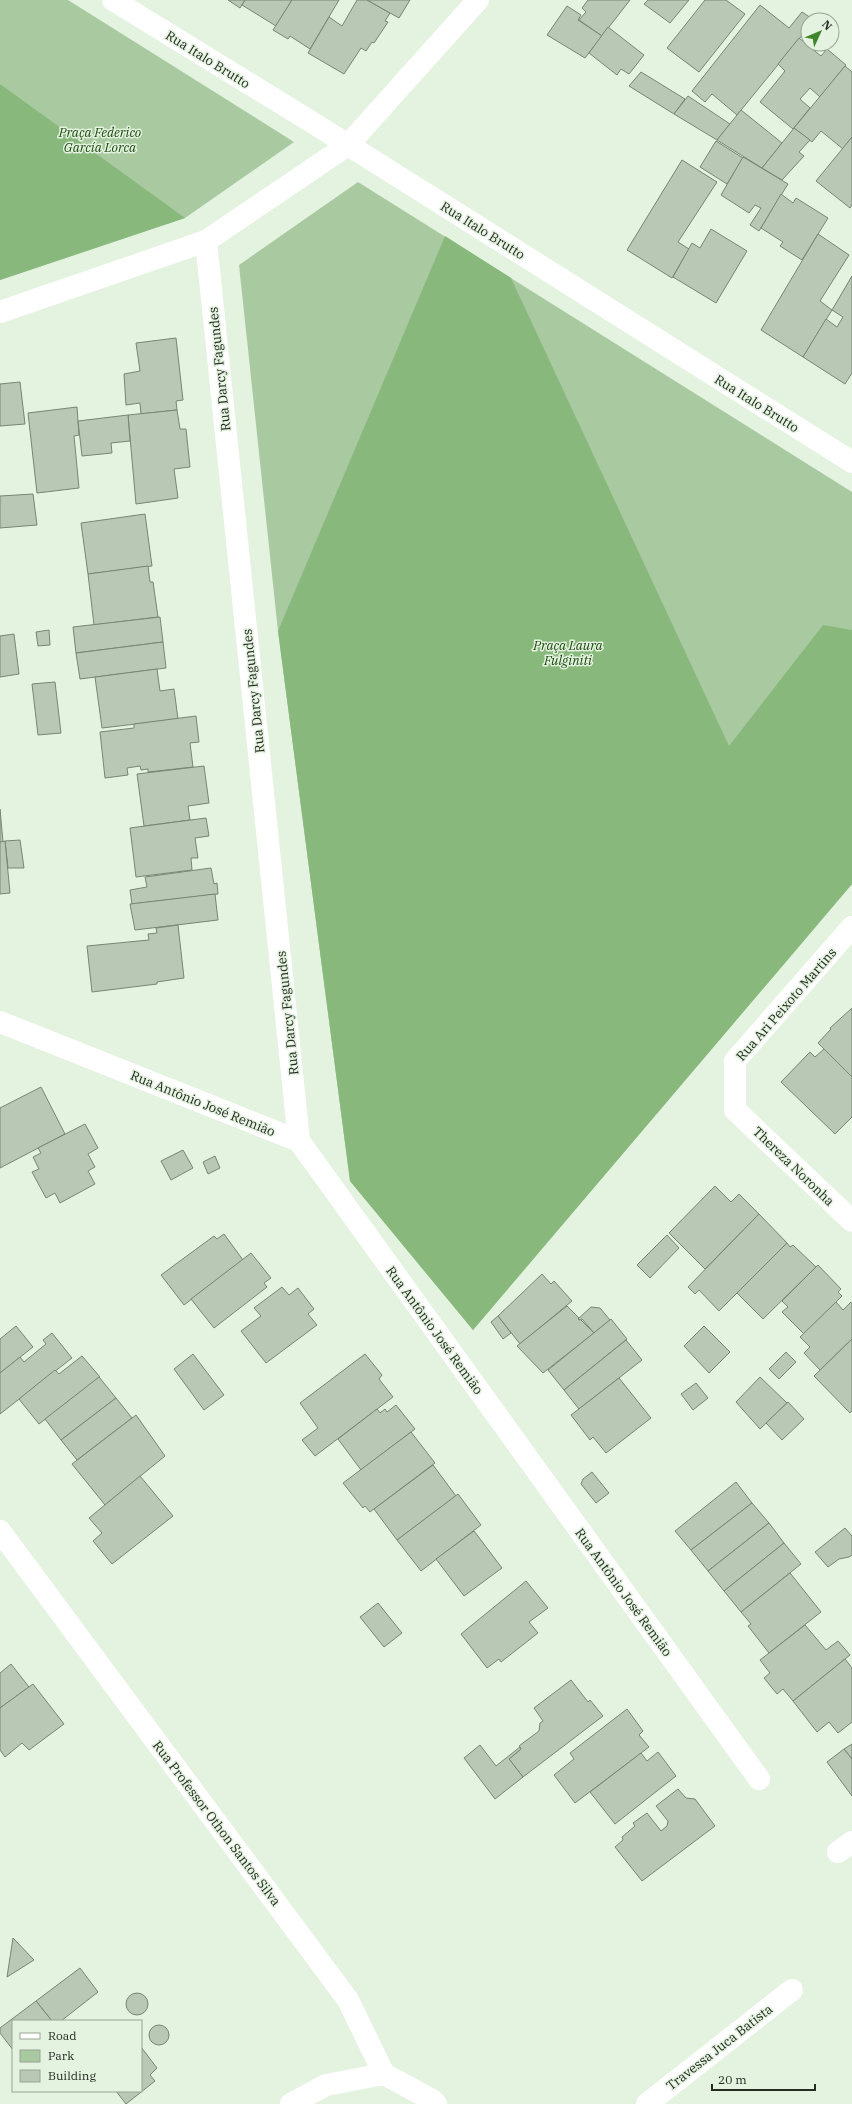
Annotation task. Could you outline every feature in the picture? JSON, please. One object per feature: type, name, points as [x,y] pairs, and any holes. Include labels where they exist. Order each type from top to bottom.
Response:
[{"type":"street","name":"Rua Italo Brutto","points":[[113,0],[348,145],[852,462]]},
{"type":"street","points":[[0,312],[206,241],[348,145],[478,0]]},
{"type":"street","name":"Rua Darcy Fagundes","points":[[206,241],[299,1141]]},
{"type":"street","name":"Rua Ari Peixoto Martins","points":[[735,1110],[735,1061],[852,927]]},
{"type":"street","name":"Rua Antônio José Remião","points":[[0,1022],[299,1141],[759,1779]]},
{"type":"street","name":"Thereza Noronha","points":[[735,1110],[852,1221]]},
{"type":"street","name":"Rua Professor Othon Santos Silva","points":[[0,1531],[348,2000],[384,2074]]},
{"type":"street","name":"Travessa Juca Batista","points":[[647,2104],[792,1990]]},
{"type":"street","points":[[291,2104],[326,2085],[384,2074],[432,2100],[436,2104]]},
{"type":"green space","name":"Praça Federico García Lorca","points":[[0,0],[68,0],[294,142],[185,218],[0,280]]},
{"type":"green space","points":[[0,84],[185,218],[0,280]]},
{"type":"green space","name":"Praça Laura Fulginiti","points":[[358,182],[852,492],[852,884],[473,1330],[350,1181],[278,631],[239,265]]},
{"type":"green space","name":"Praça Laura Fulginiti","points":[[445,236],[511,278],[729,746],[823,625],[852,630],[852,884],[473,1330],[350,1181],[278,631]]},
{"type":"building","points":[[228,0],[245,0],[240,8]]},
{"type":"building","points":[[245,0],[292,0],[276,26],[242,5]]},
{"type":"building","points":[[292,0],[339,0],[310,49],[290,36],[288,39],[273,30]]},
{"type":"building","points":[[357,0],[367,0],[390,13],[385,21],[388,22],[374,43],[372,42],[366,51],[361,48],[344,74],[308,53],[329,17],[342,26]]},
{"type":"building","points":[[367,0],[410,0],[399,18]]},
{"type":"building","points":[[588,0],[630,0],[602,36],[579,20],[586,12],[582,8]]},
{"type":"building","points":[[648,0],[689,0],[670,23],[644,4]]},
{"type":"building","points":[[705,0],[726,0],[745,14],[699,72],[667,48]]},
{"type":"building","points":[[760,5],[789,28],[800,14],[800,38],[737,115],[712,94],[705,102],[692,91]]},
{"type":"building","points":[[567,6],[581,15],[578,20],[602,36],[585,58],[547,35]]},
{"type":"building","points":[[608,27],[644,55],[629,74],[621,69],[617,75],[589,53]]},
{"type":"building","points":[[799,38],[800,52],[816,52],[821,56],[824,52],[831,52],[846,65],[820,97],[810,88],[800,99],[810,108],[793,129],[760,102],[785,71],[778,64]]},
{"type":"building","points":[[845,66],[852,72],[852,137],[843,149],[821,131],[812,142],[794,128]]},
{"type":"building","points":[[641,72],[685,99],[674,114],[629,86]]},
{"type":"building","points":[[688,96],[730,124],[717,140],[674,114]]},
{"type":"building","points":[[741,110],[782,143],[762,168],[717,140]]},
{"type":"building","points":[[794,128],[810,140],[799,152],[804,156],[782,180],[762,168]]},
{"type":"building","points":[[852,137],[852,205],[850,208],[816,181]]},
{"type":"building","points":[[716,141],[743,158],[727,184],[700,167]]},
{"type":"building","points":[[743,157],[788,184],[759,231],[750,225],[761,208],[755,205],[749,213],[721,195]]},
{"type":"building","points":[[682,160],[717,182],[678,242],[689,249],[672,278],[627,250]]},
{"type":"building","points":[[781,194],[793,203],[796,198],[828,218],[802,260],[780,246],[783,242],[761,228]]},
{"type":"building","points":[[711,229],[747,251],[716,303],[673,277],[692,243],[700,248]]},
{"type":"building","points":[[818,234],[849,255],[820,301],[832,310],[803,357],[761,330]]},
{"type":"building","points":[[852,276],[852,373],[845,384],[803,357],[826,319],[837,327],[843,317],[832,310]]},
{"type":"building","points":[[176,338],[183,400],[176,401],[177,410],[141,414],[140,403],[126,405],[124,374],[140,371],[136,343]]},
{"type":"building","points":[[20,382],[25,424],[0,426],[0,384]]},
{"type":"building","points":[[77,407],[79,435],[74,436],[79,488],[37,493],[28,413]]},
{"type":"building","points":[[177,410],[180,429],[186,429],[190,467],[174,469],[178,498],[136,504],[128,415]]},
{"type":"building","points":[[128,415],[130,441],[111,443],[112,453],[82,456],[78,421]]},
{"type":"building","points":[[33,494],[37,525],[0,528],[0,496]]},
{"type":"building","points":[[145,514],[152,566],[88,574],[81,523]]},
{"type":"building","points":[[148,566],[150,582],[153,582],[158,617],[94,625],[88,574]]},
{"type":"building","points":[[160,617],[163,642],[76,653],[73,627]]},
{"type":"building","points":[[49,630],[50,645],[38,646],[36,632]]},
{"type":"building","points":[[14,634],[19,674],[0,677],[0,636]]},
{"type":"building","points":[[163,642],[166,668],[80,679],[76,653]]},
{"type":"building","points":[[157,669],[160,691],[174,689],[178,719],[102,728],[95,677]]},
{"type":"building","points":[[55,682],[61,733],[38,735],[32,684]]},
{"type":"building","points":[[196,716],[199,742],[190,743],[193,767],[148,772],[148,769],[141,770],[140,766],[127,768],[128,775],[105,778],[100,732],[134,728],[134,724]]},
{"type":"building","points":[[204,766],[209,803],[188,806],[190,820],[144,826],[137,774]]},
{"type":"building","points":[[0,809],[3,842],[0,842]]},
{"type":"building","points":[[206,818],[209,836],[195,838],[198,858],[191,858],[192,870],[136,877],[130,828]]},
{"type":"building","points":[[20,840],[24,868],[8,868],[5,841]]},
{"type":"building","points":[[5,841],[10,893],[0,894],[0,842]]},
{"type":"building","points":[[211,868],[214,884],[217,883],[218,894],[132,904],[130,890],[147,887],[145,877]]},
{"type":"building","points":[[215,894],[218,920],[135,930],[130,904]]},
{"type":"building","points":[[178,925],[184,978],[157,982],[157,984],[92,992],[87,946],[149,940],[148,934],[157,933],[156,928]]},
{"type":"building","points":[[852,1008],[852,1077],[818,1043],[831,1029],[830,1028]]},
{"type":"building","points":[[824,1049],[852,1077],[852,1117],[835,1134],[781,1082],[810,1052],[815,1057]]},
{"type":"building","points":[[41,1087],[65,1134],[0,1168],[0,1108]]},
{"type":"building","points":[[85,1124],[98,1148],[88,1154],[95,1167],[88,1171],[95,1184],[60,1203],[55,1193],[46,1198],[32,1172],[39,1169],[33,1157],[41,1153],[38,1148]]},
{"type":"building","points":[[183,1150],[193,1168],[171,1180],[161,1161]]},
{"type":"building","points":[[215,1156],[220,1168],[208,1174],[203,1162]]},
{"type":"building","points":[[715,1186],[731,1202],[739,1194],[759,1214],[705,1269],[669,1233]]},
{"type":"building","points":[[759,1214],[787,1243],[719,1311],[699,1290],[695,1294],[688,1287]]},
{"type":"building","points":[[224,1234],[243,1260],[184,1305],[161,1275],[214,1236],[217,1239]]},
{"type":"building","points":[[667,1235],[679,1248],[650,1278],[637,1265]]},
{"type":"building","points":[[787,1243],[790,1247],[793,1245],[816,1267],[763,1319],[737,1293]]},
{"type":"building","points":[[251,1253],[271,1278],[264,1283],[267,1287],[214,1328],[191,1299]]},
{"type":"building","points":[[818,1265],[841,1289],[838,1292],[842,1296],[804,1334],[782,1312],[788,1307],[782,1301]]},
{"type":"building","points":[[542,1274],[551,1284],[554,1281],[572,1301],[520,1344],[498,1316]]},
{"type":"building","points":[[282,1287],[289,1295],[298,1288],[314,1309],[308,1314],[317,1325],[266,1363],[241,1331],[261,1316],[254,1308]]},
{"type":"building","points":[[836,1302],[843,1310],[851,1302],[852,1304],[852,1339],[820,1370],[804,1353],[810,1347],[800,1337]]},
{"type":"building","points":[[567,1306],[594,1333],[543,1373],[517,1346]]},
{"type":"building","points":[[591,1307],[600,1308],[610,1320],[594,1333],[582,1319],[578,1319]]},
{"type":"building","points":[[498,1316],[511,1333],[503,1339],[491,1322]]},
{"type":"building","points":[[611,1319],[627,1339],[564,1390],[548,1370]]},
{"type":"building","points":[[16,1326],[33,1347],[0,1373],[0,1339]]},
{"type":"building","points":[[704,1326],[730,1352],[709,1373],[684,1346]]},
{"type":"building","points":[[52,1333],[72,1358],[0,1414],[0,1373],[20,1357],[24,1362],[46,1344],[43,1340]]},
{"type":"building","points":[[852,1339],[852,1411],[850,1413],[814,1376]]},
{"type":"building","points":[[626,1340],[642,1360],[579,1409],[564,1390]]},
{"type":"building","points":[[786,1352],[796,1362],[779,1379],[769,1369]]},
{"type":"building","points":[[193,1354],[224,1395],[204,1410],[174,1369]]},
{"type":"building","points":[[365,1354],[382,1375],[379,1379],[393,1397],[315,1456],[302,1440],[318,1428],[300,1403]]},
{"type":"building","points":[[82,1356],[100,1377],[39,1424],[19,1399],[55,1370],[59,1374]]},
{"type":"building","points":[[99,1377],[116,1398],[61,1440],[45,1419]]},
{"type":"building","points":[[760,1377],[787,1403],[760,1429],[736,1402]]},
{"type":"building","points":[[619,1378],[651,1418],[606,1453],[593,1437],[590,1440],[571,1415]]},
{"type":"building","points":[[696,1383],[708,1398],[693,1410],[681,1394]]},
{"type":"building","points":[[116,1398],[132,1418],[77,1460],[61,1440]]},
{"type":"building","points":[[788,1402],[804,1419],[782,1440],[766,1423]]},
{"type":"building","points":[[396,1405],[415,1429],[361,1470],[338,1439],[377,1409],[380,1413],[385,1409],[387,1412]]},
{"type":"building","points":[[136,1415],[165,1456],[105,1505],[72,1464]]},
{"type":"building","points":[[411,1432],[435,1463],[370,1512],[365,1506],[363,1508],[343,1483]]},
{"type":"building","points":[[433,1465],[456,1496],[397,1540],[374,1509]]},
{"type":"building","points":[[592,1472],[609,1493],[596,1503],[581,1484],[583,1479]]},
{"type":"building","points":[[140,1476],[173,1516],[112,1564],[93,1541],[102,1533],[89,1518]]},
{"type":"building","points":[[736,1482],[752,1503],[691,1550],[675,1531]]},
{"type":"building","points":[[458,1494],[481,1525],[421,1571],[397,1540]]},
{"type":"building","points":[[752,1503],[769,1523],[708,1571],[691,1550]]},
{"type":"building","points":[[769,1523],[784,1543],[724,1591],[708,1571]]},
{"type":"building","points":[[845,1528],[852,1536],[852,1555],[839,1559],[828,1567],[815,1552]]},
{"type":"building","points":[[474,1531],[502,1568],[464,1596],[436,1559]]},
{"type":"building","points":[[784,1543],[801,1564],[741,1612],[724,1591]]},
{"type":"building","points":[[790,1573],[821,1612],[769,1653],[748,1626],[751,1624],[741,1612]]},
{"type":"building","points":[[526,1581],[548,1608],[529,1622],[538,1633],[501,1662],[499,1659],[487,1668],[461,1634]]},
{"type":"building","points":[[378,1603],[402,1633],[384,1647],[360,1617]]},
{"type":"building","points":[[805,1625],[826,1650],[838,1641],[850,1655],[793,1701],[783,1689],[777,1694],[764,1678],[770,1673],[760,1660]]},
{"type":"building","points":[[845,1659],[852,1668],[852,1722],[838,1733],[829,1722],[817,1732],[793,1701]]},
{"type":"building","points":[[11,1664],[29,1687],[0,1708],[0,1673]]},
{"type":"building","points":[[571,1680],[588,1702],[590,1700],[603,1716],[523,1777],[509,1759],[521,1749],[519,1746],[539,1731],[540,1723],[543,1721],[534,1708]]},
{"type":"building","points":[[33,1684],[64,1724],[29,1750],[22,1743],[5,1757],[0,1750],[0,1708]]},
{"type":"building","points":[[627,1709],[643,1731],[639,1735],[649,1747],[575,1803],[554,1775],[574,1759],[570,1753]]},
{"type":"building","points":[[852,1744],[852,1759],[844,1749]]},
{"type":"building","points":[[480,1745],[496,1766],[520,1747],[521,1749],[509,1759],[523,1777],[495,1799],[464,1758]]},
{"type":"building","points":[[844,1749],[852,1759],[852,1796],[827,1762]]},
{"type":"building","points":[[658,1752],[676,1776],[615,1824],[590,1792],[641,1753],[647,1761]]},
{"type":"building","points":[[678,1789],[686,1798],[695,1799],[715,1826],[642,1881],[615,1847],[623,1840],[622,1837],[635,1826],[633,1823],[647,1813],[661,1831],[667,1826],[668,1821],[656,1806]]},
{"type":"building","points":[[13,1938],[34,1960],[7,1977]]},
{"type":"building","points":[[80,1968],[98,1992],[62,2020],[51,2020],[36,2001]]},
{"type":"building","points":[[137,1993],[145,1996],[148,2004],[145,2012],[137,2015],[129,2012],[126,2004],[129,1996]]},
{"type":"building","points":[[36,2001],[51,2020],[12,2020],[12,2049],[0,2033],[0,2028]]},
{"type":"building","points":[[155,2025],[163,2025],[169,2031],[169,2039],[163,2045],[155,2045],[149,2039],[149,2031]]},
{"type":"building","points":[[142,2048],[157,2068],[150,2075],[155,2081],[142,2091]]},
{"type":"building","points":[[117,2092],[141,2092],[126,2104]]}]
